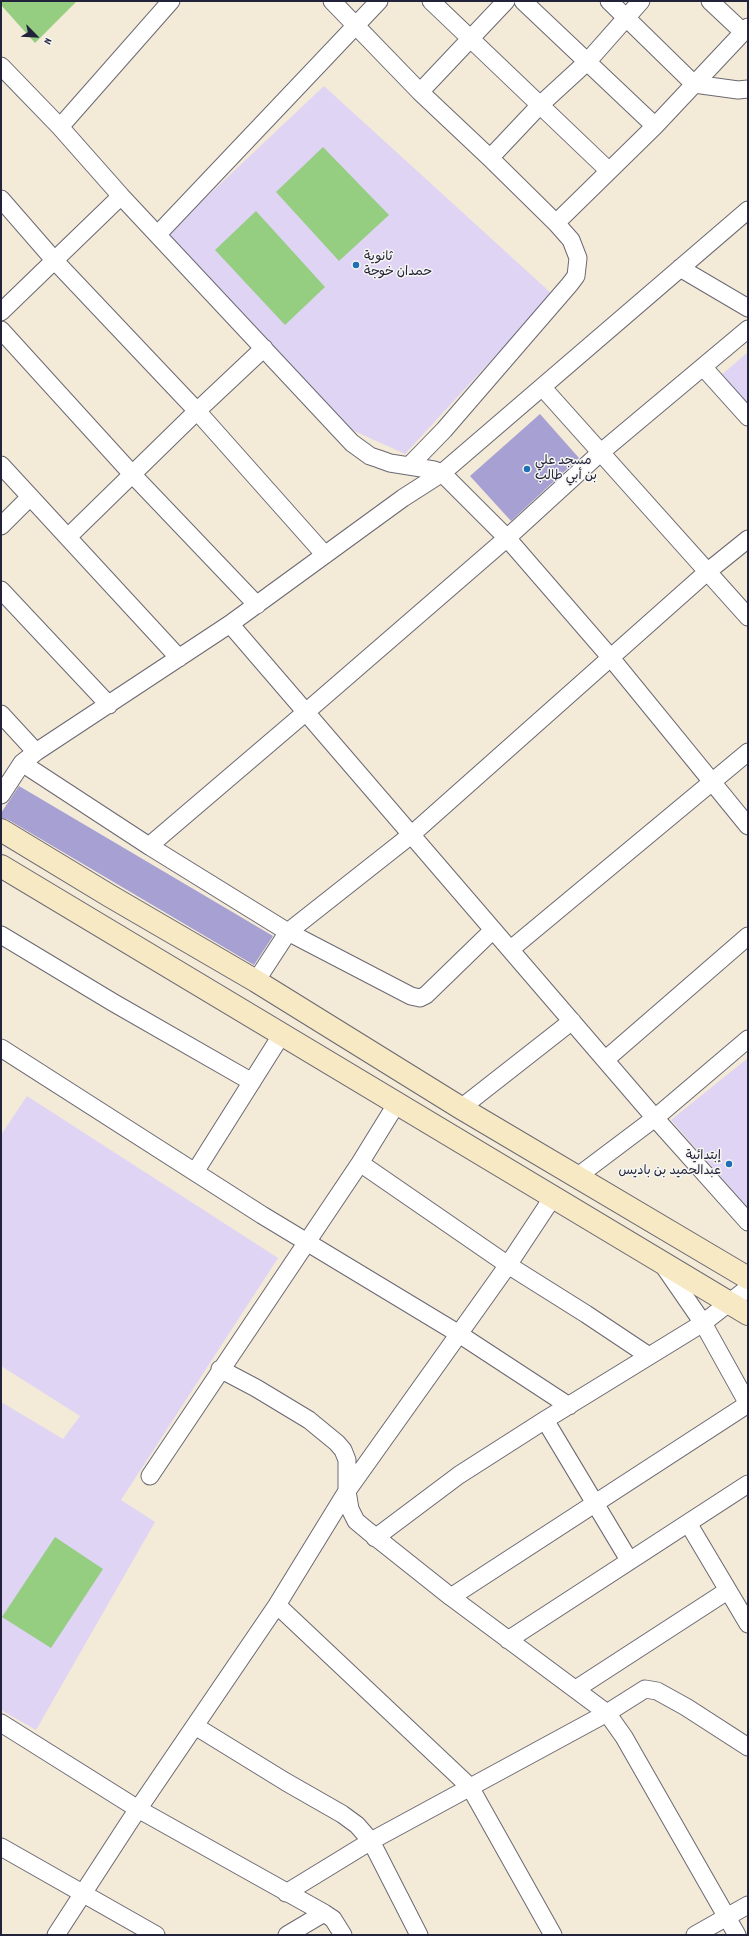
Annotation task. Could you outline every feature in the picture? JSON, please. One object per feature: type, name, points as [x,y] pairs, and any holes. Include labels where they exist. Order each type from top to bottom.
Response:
[{"type":"main road","points":[[1,830],[110,896],[256,981],[461,1108],[748,1278]]},
{"type":"main road","points":[[1,866],[748,1314]]},
{"type":"street","points":[[60,127],[171,1]]},
{"type":"street","points":[[332,1],[420,92],[556,223],[571,240],[578,258],[576,276],[444,430],[409,466]]},
{"type":"street","points":[[158,234],[356,27],[379,1]]},
{"type":"street","points":[[431,1],[470,40],[608,170]]},
{"type":"street","points":[[420,92],[506,1]]},
{"type":"street","points":[[523,1],[655,126]]},
{"type":"street","points":[[609,1],[694,84],[738,90],[748,89]]},
{"type":"street","points":[[490,158],[540,105],[588,61],[641,1]]},
{"type":"street","points":[[556,223],[608,170],[655,126],[746,29],[710,1]]},
{"type":"street","points":[[1,66],[60,127],[121,196],[352,444],[370,456],[379,459],[442,473],[507,538],[611,658],[712,784],[748,826]]},
{"type":"street","points":[[1,312],[121,196]]},
{"type":"street","points":[[1,199],[55,261],[197,411],[325,554]]},
{"type":"street","points":[[1,795],[22,763],[36,752],[230,624],[403,498],[442,473],[543,388],[748,210]]},
{"type":"street","points":[[680,268],[748,308]]},
{"type":"street","points":[[149,846],[507,538],[600,454],[704,368],[748,329]]},
{"type":"street","points":[[1,330],[132,474],[257,605]]},
{"type":"street","points":[[68,537],[264,348]]},
{"type":"street","points":[[704,368],[748,417]]},
{"type":"street","points":[[543,388],[600,454],[748,617]]},
{"type":"street","points":[[1,465],[179,658]]},
{"type":"street","points":[[1,526],[30,497]]},
{"type":"street","points":[[256,981],[288,932],[411,835],[707,572],[748,539]]},
{"type":"street","points":[[1,590],[109,705]]},
{"type":"street","points":[[230,624],[655,1118],[748,1222]]},
{"type":"street","points":[[1,714],[36,752]]},
{"type":"street","points":[[511,949],[712,784],[748,752]]},
{"type":"street","points":[[22,763],[149,846],[288,932],[411,996],[420,998],[433,989],[493,930]]},
{"type":"street","points":[[1,935],[114,1003],[252,1082]]},
{"type":"street","points":[[605,1060],[748,936]]},
{"type":"street","points":[[461,1108],[572,1021]]},
{"type":"street","points":[[196,1172],[282,1034]]},
{"type":"street","points":[[578,1176],[655,1118],[748,1039]]},
{"type":"street","points":[[1,1048],[306,1241],[458,1334],[570,1406]]},
{"type":"street","points":[[150,1476],[220,1369],[360,1163],[397,1103]]},
{"type":"street","points":[[360,1163],[508,1265],[649,1356]]},
{"type":"street","points":[[56,1935],[138,1809],[277,1605],[347,1491],[508,1265],[553,1197]]},
{"type":"street","points":[[451,1597],[748,1404],[703,1323],[662,1263]]},
{"type":"street","points":[[375,1538],[459,1475],[544,1420],[570,1406],[703,1323],[748,1288]]},
{"type":"street","points":[[220,1369],[256,1388],[329,1435],[343,1450],[347,1460],[347,1491],[350,1509],[356,1521],[375,1538],[508,1640],[607,1713],[624,1737],[737,1935]]},
{"type":"street","points":[[544,1420],[630,1560]]},
{"type":"street","points":[[508,1640],[748,1484]]},
{"type":"street","points":[[688,1523],[727,1591],[748,1624]]},
{"type":"street","points":[[576,1689],[727,1591]]},
{"type":"street","points":[[277,1605],[470,1787],[553,1935]]},
{"type":"street","points":[[286,1893],[371,1841],[607,1713],[641,1692],[650,1689],[686,1707],[748,1747]]},
{"type":"street","points":[[1,1723],[138,1809],[324,1913],[333,1919],[343,1935]]},
{"type":"street","points":[[195,1726],[286,1782],[342,1814],[357,1825],[371,1841],[419,1935]]},
{"type":"street","points":[[1,1847],[83,1895],[156,1935]]},
{"type":"street","points":[[694,1935],[748,1905]]},
{"type":"street","points":[[287,1935],[324,1913]]},
{"type":"shaded area","name":"ثانوية حمدان خوجة","points":[[324,86],[552,294],[405,454],[350,429],[164,237]]},
{"type":"shaded area","points":[[748,352],[748,414],[719,377]]},
{"type":"shaded area","name":"إبتدائية عبدالحميد بن باديس","points":[[748,1058],[748,1208],[671,1120]]},
{"type":"shaded area","points":[[27,1096],[278,1258],[121,1500],[155,1522],[36,1730],[1,1710],[1,1402],[63,1439],[80,1416],[1,1366],[1,1135]]},
{"type":"green space","points":[[1,1],[77,1],[35,43],[1,5]]},
{"type":"green space","points":[[323,147],[389,215],[339,261],[276,192]]},
{"type":"green space","points":[[256,211],[325,287],[285,325],[215,250]]},
{"type":"green space","points":[[55,1537],[103,1569],[51,1648],[2,1617]]},
{"type":"building","name":"مسجد علي بن أبي طالب","points":[[540,414],[579,458],[511,521],[470,476]]},
{"type":"building","points":[[19,786],[273,936],[254,965],[7,819],[1,818],[1,813]]},
{"type":"place","name":"ثانوية حمدان خوجة","points":[[356,265]]},
{"type":"place","name":"مسجد علي بن أبي طالب","points":[[527,469]]},
{"type":"place","name":"إبتدائية عبدالحميد بن باديس","points":[[729,1164]]}]
